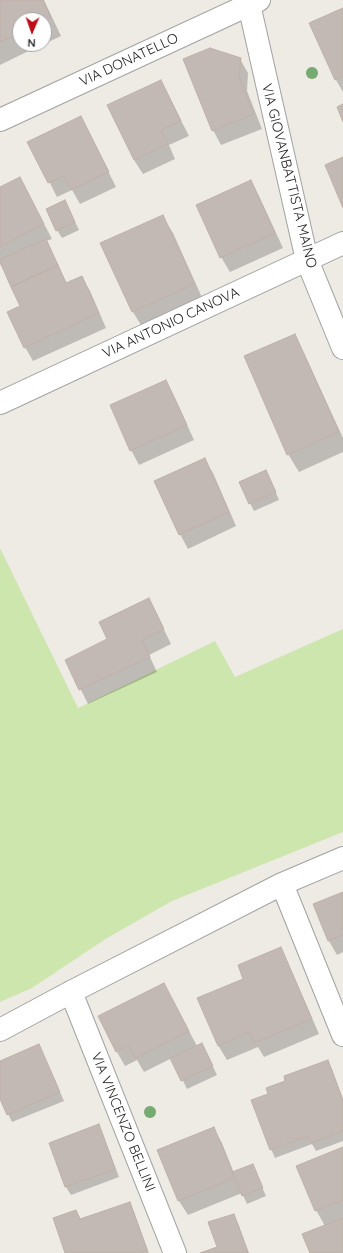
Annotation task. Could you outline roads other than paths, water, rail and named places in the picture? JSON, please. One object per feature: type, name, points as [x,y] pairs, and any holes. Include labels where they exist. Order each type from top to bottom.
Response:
[{"type":"street","name":"VIA DONATELLO","points":[[0,120],[252,2]]},
{"type":"street","name":"VIA GIOVANBATTISTA MAINO","points":[[252,2],[307,260],[343,348]]},
{"type":"street","name":"VIA ANTONIO CANOVA","points":[[0,403],[343,243]]},
{"type":"street","points":[[0,1030],[282,884],[343,858]]},
{"type":"street","points":[[282,884],[343,1035]]},
{"type":"street","name":"VIA VINCENZO BELLINI","points":[[71,992],[175,1253]]}]
